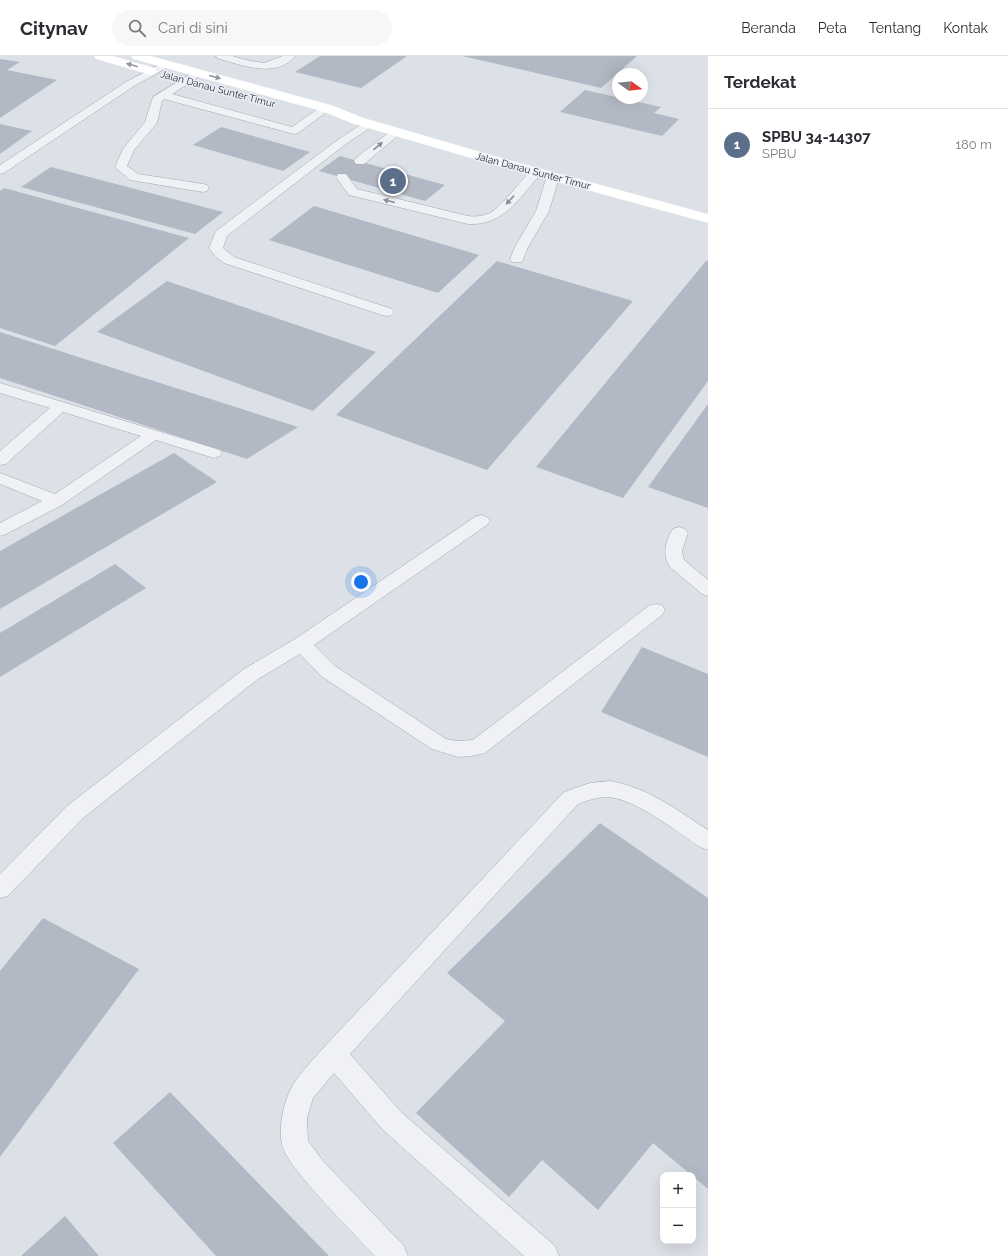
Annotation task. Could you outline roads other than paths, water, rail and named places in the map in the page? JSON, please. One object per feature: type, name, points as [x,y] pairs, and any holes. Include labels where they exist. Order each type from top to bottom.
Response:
[{"type":"main road","name":"Jalan Danau Sunter Timur","points":[[100,56],[314,116],[364,123]]},
{"type":"main road","name":"Jalan Danau Sunter Timur","points":[[137,56],[326,108],[364,123],[708,219]]},
{"type":"main road","points":[[250,98],[262,90]]},
{"type":"lane","points":[[221,56],[267,67],[280,63],[290,56]]},
{"type":"lane","points":[[0,170],[152,71],[166,64]]},
{"type":"lane","points":[[197,73],[162,94],[157,99],[151,123],[129,149],[121,167],[134,177],[203,188]]},
{"type":"lane","points":[[162,94],[294,131],[326,108]]},
{"type":"lane","points":[[364,123],[343,141],[221,234],[216,248],[221,254],[230,260],[387,312]]},
{"type":"lane","points":[[360,161],[396,132]]},
{"type":"lane","points":[[342,177],[353,192],[468,220],[475,220],[492,217],[498,213],[536,172]]},
{"type":"lane","points":[[517,259],[518,251],[550,197],[552,179],[556,177]]},
{"type":"lane","points":[[0,388],[214,453]]},
{"type":"lane","points":[[0,460],[60,406]]},
{"type":"lane","points":[[0,530],[56,501],[153,435]]},
{"type":"lane","points":[[0,478],[56,501]]},
{"type":"lane","points":[[0,889],[75,812],[251,674],[302,644],[481,521]]},
{"type":"lane","points":[[679,533],[673,551],[676,564],[708,590]]},
{"type":"lane","points":[[302,644],[328,671],[439,744],[455,750],[469,749],[478,747],[656,610]]},
{"type":"lane","points":[[394,1256],[314,1170],[296,1145],[294,1118],[303,1092],[334,1054],[571,798],[591,790],[611,789],[619,791],[653,806],[708,841]]},
{"type":"lane","points":[[334,1054],[393,1122],[545,1256]]},
{"type":"place","name":"SPBU 34-14307","points":[[393,181]]}]
